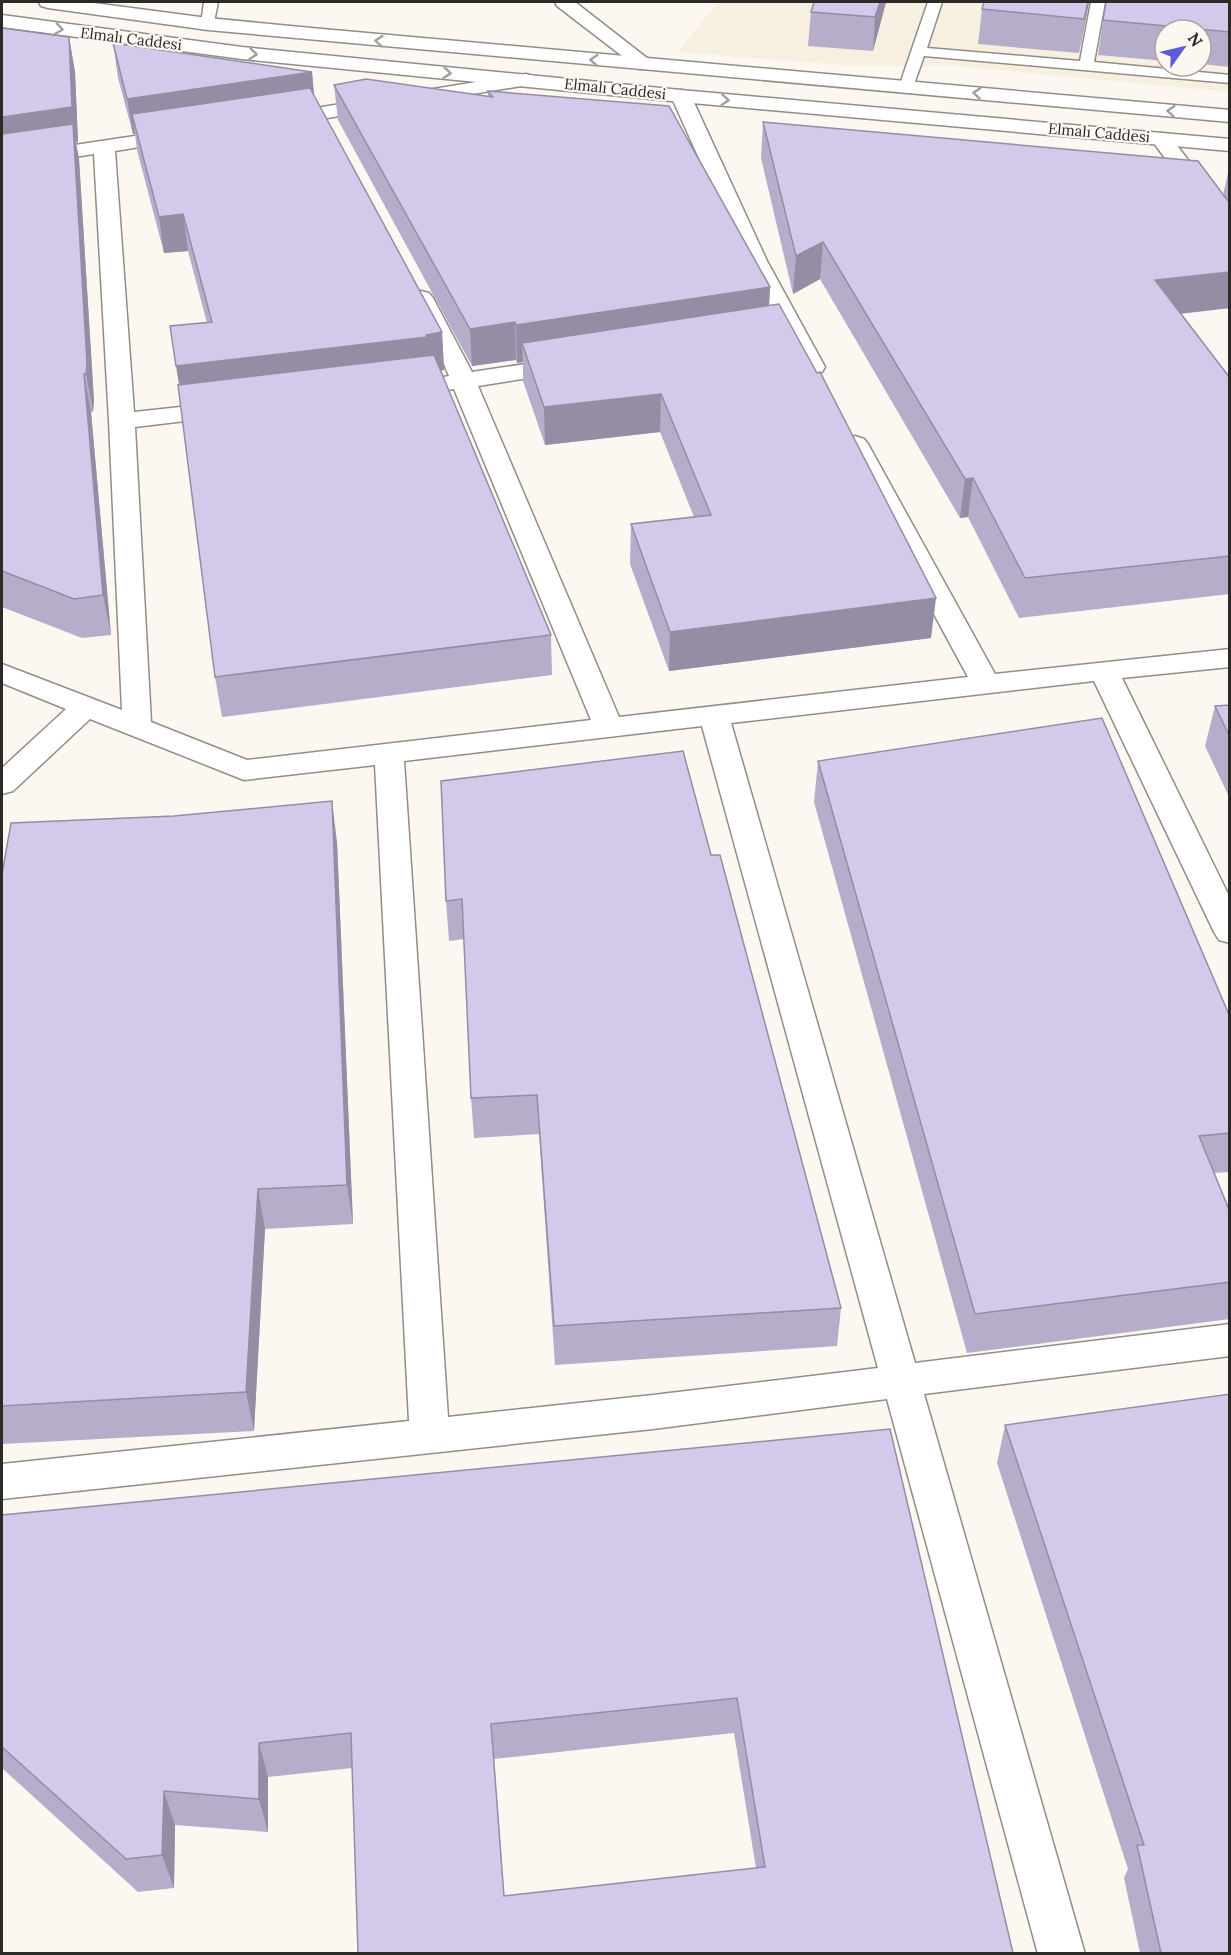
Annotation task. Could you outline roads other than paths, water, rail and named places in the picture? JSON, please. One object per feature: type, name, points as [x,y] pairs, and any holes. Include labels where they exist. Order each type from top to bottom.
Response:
[{"type":"street","name":"Elmalı Caddesi","points":[[48,2],[208,24],[1230,116]]},
{"type":"street","points":[[564,2],[646,65]]},
{"type":"street","name":"Elmalı Caddesi","points":[[2,21],[242,53],[681,96],[1230,145]]},
{"type":"street","points":[[264,123],[327,124],[526,80]]},
{"type":"street","points":[[681,96],[756,261],[782,332],[827,393]]},
{"type":"street","points":[[2,162],[195,133]]},
{"type":"street","points":[[1162,139],[1230,231]]},
{"type":"street","points":[[104,147],[122,421],[137,727]]},
{"type":"street","points":[[411,280],[451,352],[609,728]]},
{"type":"street","points":[[416,387],[593,361]]},
{"type":"street","points":[[122,421],[251,406]]},
{"type":"street","points":[[844,424],[986,684]]},
{"type":"street","points":[[2,673],[244,770],[1230,658]]},
{"type":"street","points":[[1104,672],[1230,932]]},
{"type":"street","points":[[2,784],[86,707]]},
{"type":"street","points":[[714,716],[1062,1953]]},
{"type":"street","points":[[389,753],[429,1435]]},
{"type":"street","points":[[2,1482],[653,1412],[1230,1340]]},
{"type":"lane","points":[[208,24],[211,2]]},
{"type":"lane","points":[[906,87],[935,2]]},
{"type":"lane","points":[[1086,66],[1098,2]]},
{"type":"lane","points":[[917,51],[1230,79]]}]
